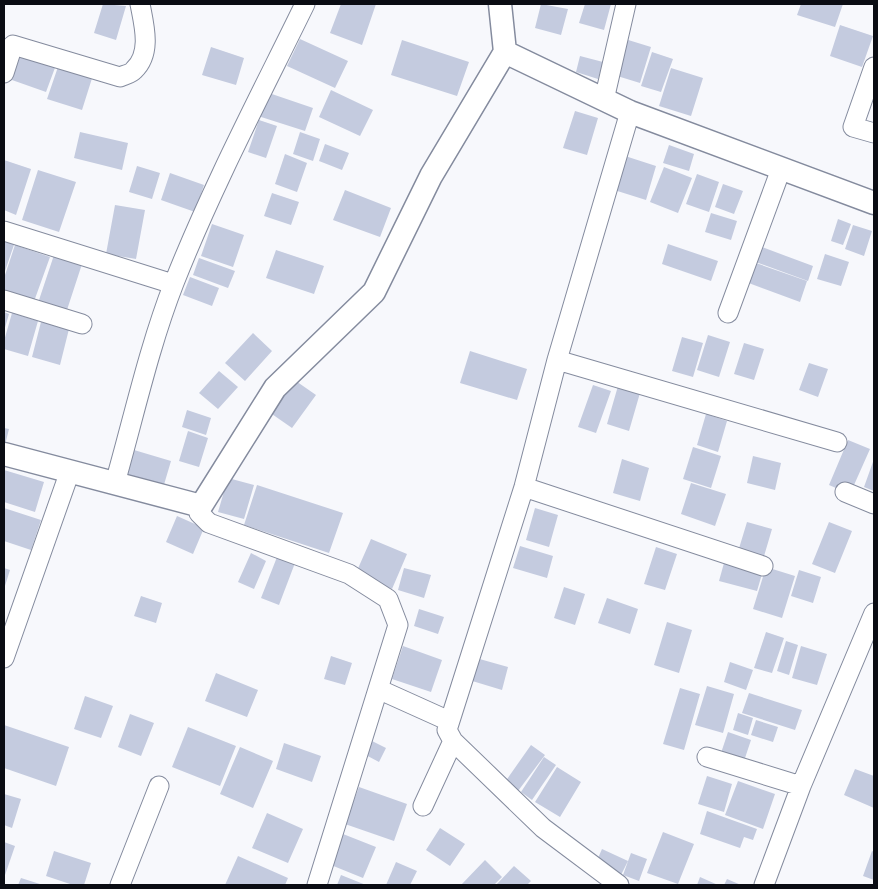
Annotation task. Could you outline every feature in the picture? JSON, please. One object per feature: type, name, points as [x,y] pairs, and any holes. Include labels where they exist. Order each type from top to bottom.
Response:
[{"type":"street","points":[[4,74],[13,44],[120,77],[134,71],[143,55],[146,34],[140,4]]},
{"type":"street","points":[[115,483],[153,347],[173,284],[247,117],[305,4]]},
{"type":"street","points":[[317,885],[398,625],[388,599],[349,574],[209,523],[199,513],[201,506],[275,388],[374,292],[431,176],[505,52],[500,4]]},
{"type":"street","points":[[604,100],[626,4]]},
{"type":"street","points":[[505,52],[630,112],[781,170],[874,203]]},
{"type":"street","points":[[874,67],[853,127],[874,133]]},
{"type":"street","points":[[619,885],[543,828],[453,741],[447,730],[524,487],[557,360],[630,112]]},
{"type":"street","points":[[728,313],[781,170]]},
{"type":"street","points":[[4,231],[173,284]]},
{"type":"street","points":[[4,300],[82,324]]},
{"type":"street","points":[[557,360],[837,442]]},
{"type":"street","points":[[4,454],[201,506]]},
{"type":"street","points":[[4,658],[70,471]]},
{"type":"street","points":[[524,487],[763,566]]},
{"type":"street","points":[[845,492],[874,504]]},
{"type":"street","points":[[764,885],[800,786],[874,613]]},
{"type":"street","points":[[378,689],[449,721]]},
{"type":"street","points":[[423,806],[453,741]]},
{"type":"street","points":[[707,756],[800,786]]},
{"type":"street","points":[[120,885],[159,786]]},
{"type":"building","points":[[103,4],[126,6],[116,40],[94,33]]},
{"type":"building","points":[[341,4],[376,4],[362,45],[330,33]]},
{"type":"building","points":[[541,4],[568,9],[561,35],[535,28]]},
{"type":"building","points":[[585,4],[611,4],[604,30],[579,23]]},
{"type":"building","points":[[801,4],[843,4],[835,27],[797,15]]},
{"type":"building","points":[[840,25],[873,36],[862,67],[830,56]]},
{"type":"building","points":[[300,39],[348,61],[335,88],[287,66]]},
{"type":"building","points":[[625,39],[651,47],[640,83],[614,75]]},
{"type":"building","points":[[402,40],[469,62],[457,96],[391,75]]},
{"type":"building","points":[[211,47],[244,58],[236,85],[202,75]]},
{"type":"building","points":[[652,52],[673,59],[661,92],[641,86]]},
{"type":"building","points":[[21,53],[56,65],[46,92],[12,80]]},
{"type":"building","points":[[580,56],[603,62],[598,79],[576,72]]},
{"type":"building","points":[[60,61],[94,72],[82,110],[47,99]]},
{"type":"building","points":[[671,68],[703,78],[691,116],[659,106]]},
{"type":"building","points":[[331,90],[373,110],[360,136],[319,117]]},
{"type":"building","points":[[266,92],[313,108],[305,131],[258,116]]},
{"type":"building","points":[[575,111],[598,118],[587,155],[563,148]]},
{"type":"building","points":[[259,120],[277,126],[266,158],[248,152]]},
{"type":"building","points":[[80,132],[128,143],[122,170],[74,158]]},
{"type":"building","points":[[300,132],[320,139],[313,161],[293,154]]},
{"type":"building","points":[[325,144],[349,153],[342,170],[319,161]]},
{"type":"building","points":[[669,145],[694,154],[689,171],[663,163]]},
{"type":"building","points":[[285,154],[307,163],[297,192],[275,184]]},
{"type":"building","points":[[622,155],[656,166],[646,200],[611,189]]},
{"type":"building","points":[[4,160],[31,169],[16,215],[4,210]]},
{"type":"building","points":[[137,166],[160,173],[152,199],[129,192]]},
{"type":"building","points":[[664,167],[692,178],[678,213],[650,202]]},
{"type":"building","points":[[38,170],[76,182],[59,232],[22,220]]},
{"type":"building","points":[[170,173],[204,185],[195,212],[161,200]]},
{"type":"building","points":[[697,174],[719,182],[709,212],[686,204]]},
{"type":"building","points":[[723,184],[743,191],[734,214],[715,207]]},
{"type":"building","points":[[345,190],[391,208],[380,237],[333,220]]},
{"type":"building","points":[[272,193],[299,202],[291,225],[264,216]]},
{"type":"building","points":[[115,205],[145,210],[136,259],[106,254]]},
{"type":"building","points":[[711,213],[737,221],[731,240],[705,232]]},
{"type":"building","points":[[838,219],[851,224],[843,245],[831,241]]},
{"type":"building","points":[[212,224],[244,235],[233,267],[201,256]]},
{"type":"building","points":[[853,225],[872,231],[864,256],[845,249]]},
{"type":"building","points":[[4,232],[17,236],[4,274]]},
{"type":"building","points":[[668,244],[718,261],[711,281],[662,264]]},
{"type":"building","points":[[15,245],[50,257],[32,307],[4,297],[4,278]]},
{"type":"building","points":[[759,246],[813,266],[808,281],[753,261]]},
{"type":"building","points":[[276,250],[324,266],[314,294],[266,278]]},
{"type":"building","points":[[825,254],[849,262],[841,286],[817,279]]},
{"type":"building","points":[[54,255],[82,264],[65,316],[37,306]]},
{"type":"building","points":[[199,258],[235,271],[228,288],[193,275]]},
{"type":"building","points":[[753,262],[807,281],[800,302],[746,282]]},
{"type":"building","points":[[190,277],[219,288],[212,306],[183,295]]},
{"type":"building","points":[[4,312],[9,314],[4,331]]},
{"type":"building","points":[[12,313],[38,321],[28,356],[4,349],[4,341]]},
{"type":"building","points":[[41,322],[69,329],[60,365],[32,357]]},
{"type":"building","points":[[253,333],[272,351],[245,381],[225,363]]},
{"type":"building","points":[[708,335],[730,342],[719,377],[697,370]]},
{"type":"building","points":[[682,337],[703,343],[693,377],[672,371]]},
{"type":"building","points":[[744,343],[764,349],[754,380],[734,374]]},
{"type":"building","points":[[470,351],[527,369],[517,400],[460,383]]},
{"type":"building","points":[[809,363],[828,369],[818,397],[799,390]]},
{"type":"building","points":[[219,371],[238,387],[218,409],[199,393]]},
{"type":"building","points":[[293,379],[316,395],[292,428],[269,412]]},
{"type":"building","points":[[593,385],[611,391],[596,433],[578,427]]},
{"type":"building","points":[[618,386],[640,393],[629,431],[607,424]]},
{"type":"building","points":[[187,410],[211,418],[206,435],[182,427]]},
{"type":"building","points":[[706,414],[727,421],[718,452],[697,445]]},
{"type":"building","points":[[4,428],[9,429],[4,449]]},
{"type":"building","points":[[188,431],[208,438],[199,467],[179,461]]},
{"type":"building","points":[[848,440],[870,449],[850,494],[829,485]]},
{"type":"building","points":[[693,447],[721,456],[711,488],[683,479]]},
{"type":"building","points":[[134,450],[171,461],[163,488],[127,477]]},
{"type":"building","points":[[753,456],[781,463],[775,490],[747,483]]},
{"type":"building","points":[[622,459],[649,468],[640,501],[613,493]]},
{"type":"building","points":[[874,459],[874,491],[864,487]]},
{"type":"building","points":[[4,470],[44,482],[35,512],[4,502]]},
{"type":"building","points":[[228,478],[254,485],[244,519],[218,512]]},
{"type":"building","points":[[691,483],[726,494],[715,526],[681,514]]},
{"type":"building","points":[[257,485],[343,513],[329,553],[244,525]]},
{"type":"building","points":[[4,508],[41,520],[31,550],[4,541]]},
{"type":"building","points":[[535,508],[558,515],[549,547],[526,540]]},
{"type":"building","points":[[177,516],[204,528],[193,554],[166,542]]},
{"type":"building","points":[[747,522],[772,529],[762,563],[737,555]]},
{"type":"building","points":[[829,522],[852,531],[835,573],[812,564]]},
{"type":"building","points":[[371,539],[407,554],[392,589],[356,573]]},
{"type":"building","points":[[520,546],[553,556],[547,578],[513,568]]},
{"type":"building","points":[[656,547],[677,554],[665,590],[644,584]]},
{"type":"building","points":[[251,553],[266,561],[254,589],[238,582]]},
{"type":"building","points":[[277,557],[295,563],[279,605],[261,598]]},
{"type":"building","points":[[724,563],[762,574],[757,591],[719,581]]},
{"type":"building","points":[[766,567],[795,576],[782,618],[753,609]]},
{"type":"building","points":[[4,568],[10,570],[4,589]]},
{"type":"building","points":[[404,568],[431,575],[424,598],[398,590]]},
{"type":"building","points":[[799,570],[821,577],[813,603],[791,596]]},
{"type":"building","points":[[564,587],[585,594],[575,625],[554,618]]},
{"type":"building","points":[[141,596],[162,603],[156,623],[134,616]]},
{"type":"building","points":[[607,598],[638,609],[630,634],[598,623]]},
{"type":"building","points":[[419,609],[444,617],[438,634],[414,626]]},
{"type":"building","points":[[667,622],[692,630],[679,673],[654,665]]},
{"type":"building","points":[[766,632],[784,638],[772,673],[754,668]]},
{"type":"building","points":[[786,641],[798,645],[789,675],[777,671]]},
{"type":"building","points":[[403,646],[442,660],[431,692],[392,679]]},
{"type":"building","points":[[801,646],[827,654],[817,685],[792,678]]},
{"type":"building","points":[[331,656],[352,663],[345,685],[324,679]]},
{"type":"building","points":[[476,658],[508,667],[502,690],[469,680]]},
{"type":"building","points":[[730,662],[753,670],[746,690],[724,682]]},
{"type":"building","points":[[216,673],[258,690],[247,717],[205,701]]},
{"type":"building","points":[[707,686],[734,694],[723,733],[695,725]]},
{"type":"building","points":[[680,688],[700,694],[684,750],[663,744]]},
{"type":"building","points":[[749,693],[802,710],[795,730],[742,713]]},
{"type":"building","points":[[85,696],[113,706],[101,738],[74,729]]},
{"type":"building","points":[[738,713],[753,718],[748,735],[733,730]]},
{"type":"building","points":[[130,714],[154,723],[141,756],[118,747]]},
{"type":"building","points":[[756,720],[778,727],[773,742],[751,735]]},
{"type":"building","points":[[4,725],[69,747],[56,786],[4,768]]},
{"type":"building","points":[[188,727],[236,746],[220,786],[172,767]]},
{"type":"building","points":[[728,732],[751,740],[742,767],[719,759]]},
{"type":"building","points":[[370,740],[386,748],[379,762],[362,753]]},
{"type":"building","points":[[284,743],[321,756],[312,782],[276,769]]},
{"type":"building","points":[[531,745],[545,755],[518,791],[505,782]]},
{"type":"building","points":[[240,747],[273,761],[253,808],[220,794]]},
{"type":"building","points":[[544,757],[556,765],[532,800],[521,792]]},
{"type":"building","points":[[557,767],[581,782],[560,817],[535,802]]},
{"type":"building","points":[[855,769],[874,776],[874,808],[844,795]]},
{"type":"building","points":[[707,776],[732,784],[724,812],[698,804]]},
{"type":"building","points":[[738,781],[775,794],[763,829],[725,815]]},
{"type":"building","points":[[359,787],[407,804],[394,841],[345,824]]},
{"type":"building","points":[[4,794],[21,799],[12,828],[4,825]]},
{"type":"building","points":[[707,811],[757,829],[753,840],[744,837],[740,848],[700,834]]},
{"type":"building","points":[[267,813],[303,829],[288,863],[252,848]]},
{"type":"building","points":[[440,828],[465,844],[450,866],[426,850]]},
{"type":"building","points":[[663,832],[694,844],[678,884],[647,873]]},
{"type":"building","points":[[343,834],[376,847],[363,878],[331,865]]},
{"type":"building","points":[[4,842],[15,846],[4,878]]},
{"type":"building","points":[[602,849],[628,861],[620,877],[595,865]]},
{"type":"building","points":[[54,851],[91,863],[84,885],[73,885],[46,876]]},
{"type":"building","points":[[872,851],[874,852],[874,880],[863,876]]},
{"type":"building","points":[[631,853],[647,859],[639,881],[623,875]]},
{"type":"building","points":[[238,856],[288,878],[285,885],[225,885]]},
{"type":"building","points":[[485,860],[502,877],[494,885],[461,885]]},
{"type":"building","points":[[396,862],[417,871],[410,885],[386,885]]},
{"type":"building","points":[[514,866],[531,881],[527,885],[496,885]]},
{"type":"building","points":[[341,875],[366,885],[337,885]]},
{"type":"building","points":[[700,877],[718,885],[697,885]]},
{"type":"building","points":[[21,878],[43,885],[18,885]]},
{"type":"building","points":[[727,879],[741,885],[724,885]]}]
